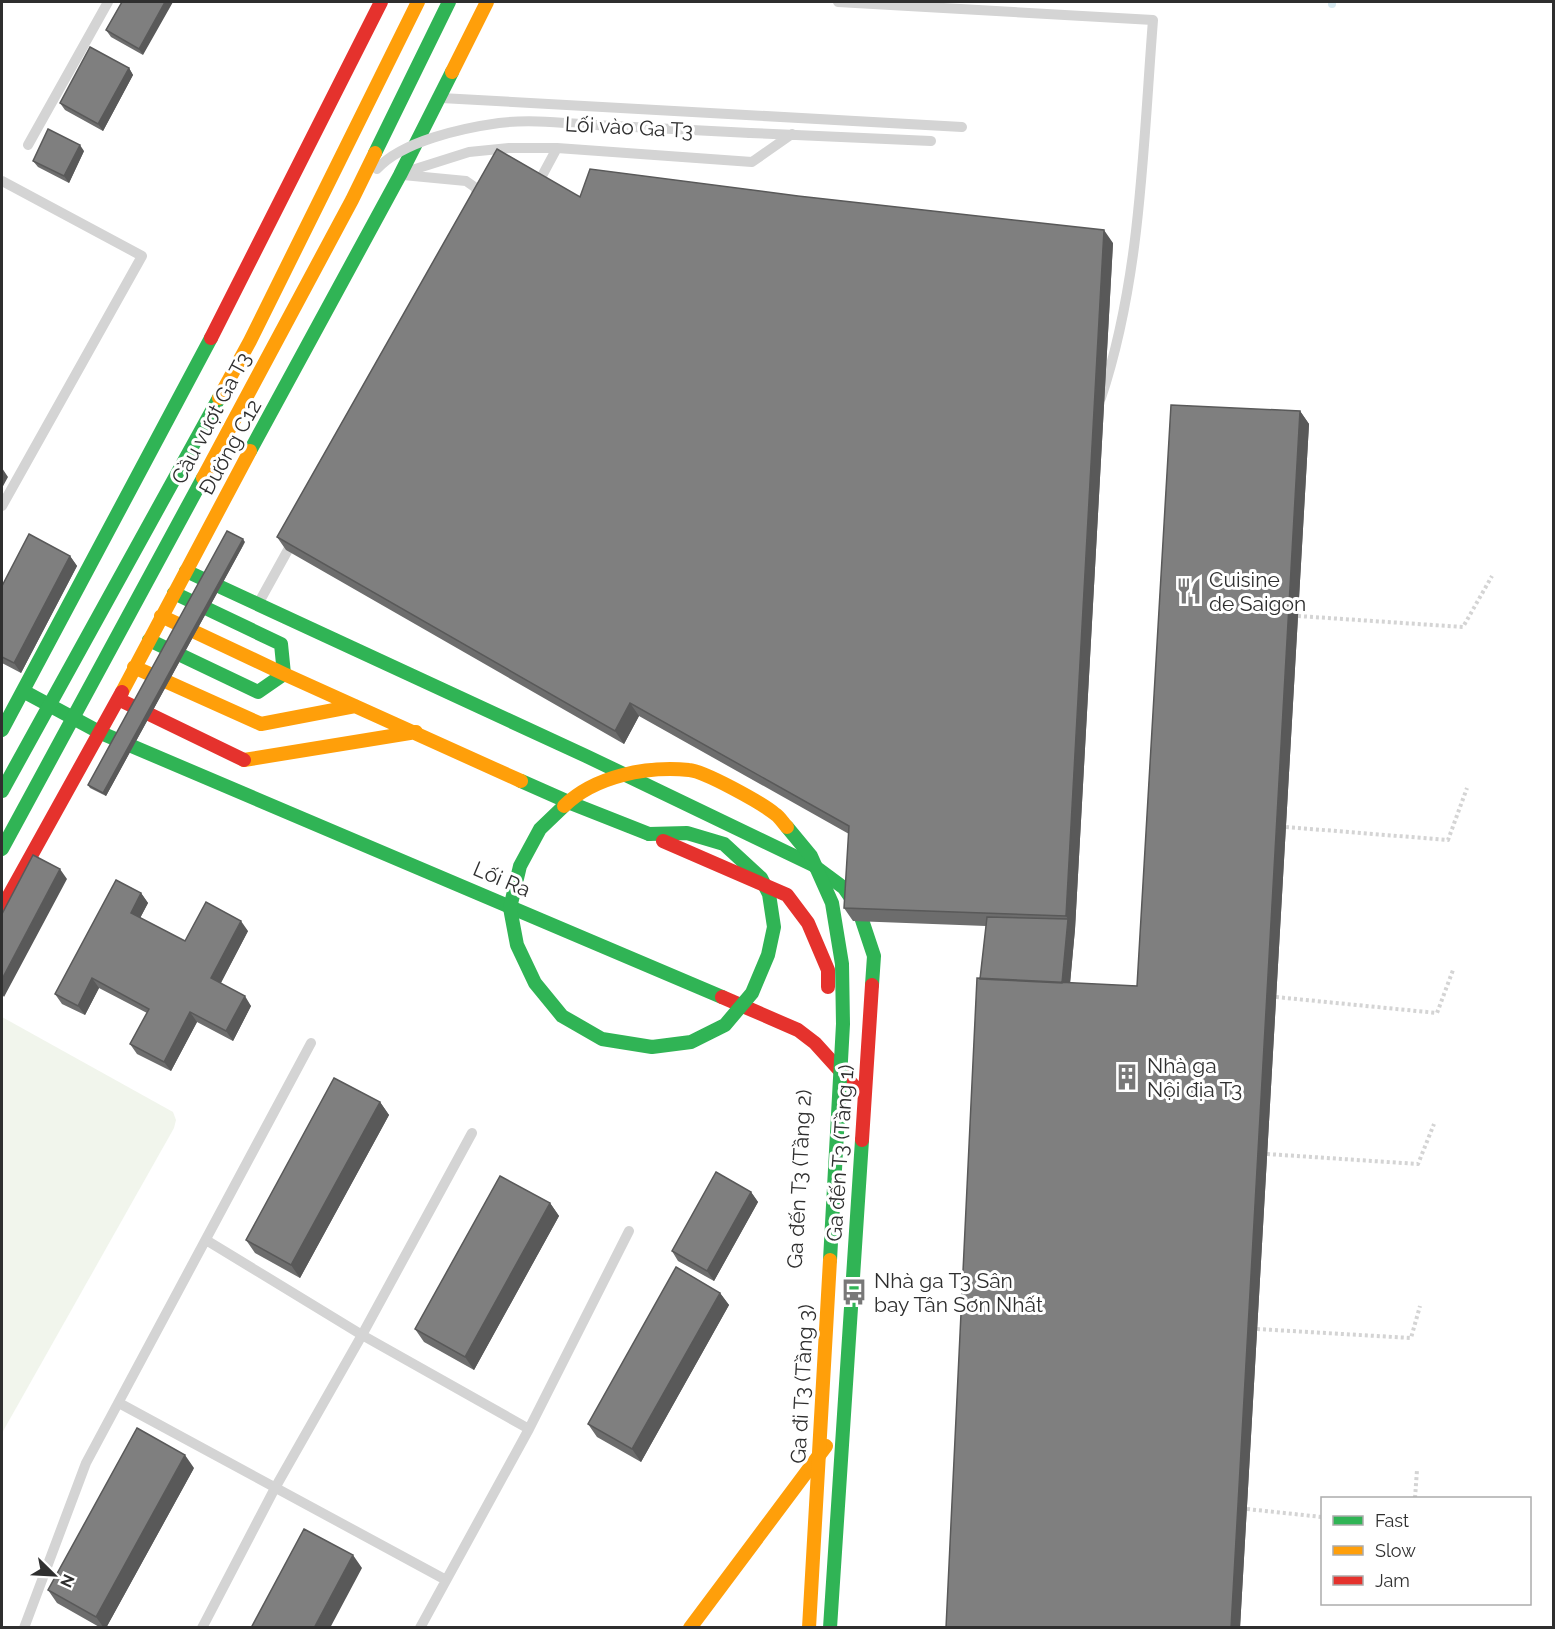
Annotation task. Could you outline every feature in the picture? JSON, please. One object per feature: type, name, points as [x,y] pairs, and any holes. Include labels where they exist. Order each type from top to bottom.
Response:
[{"type":"street","points":[[2,730],[23,691],[83,604],[215,331],[334,118],[381,2]]},
{"type":"street","name":"Cầu vượt Ga T3","points":[[2,791],[250,341],[418,2]]},
{"type":"street","name":"Cầu vượt Ga T3","points":[[2,849],[352,200],[448,2]]},
{"type":"street","name":"Đường C12","points":[[2,908],[101,732],[161,616],[400,174],[487,2]]},
{"type":"street","points":[[334,118],[400,174]]},
{"type":"street","points":[[186,572],[257,605]]},
{"type":"street","points":[[174,592],[280,644],[285,674]]},
{"type":"street","points":[[83,604],[175,654],[258,692],[285,674]]},
{"type":"street","name":"Ga đến T3 (Tầng 1)","points":[[257,605],[799,857],[829,875],[850,894],[866,927],[874,956],[830,1628]]},
{"type":"street","points":[[161,616],[573,804],[649,834],[787,895],[808,923],[828,970],[828,1004]]},
{"type":"street","points":[[134,668],[261,724],[355,706]]},
{"type":"street","name":"Lối Ra","points":[[23,691],[101,732],[790,1026],[815,1043],[865,1098]]},
{"type":"street","points":[[118,699],[245,760],[416,732]]},
{"type":"street","name":"Ga đi T3 (Tầng 3)","points":[[649,834],[687,833],[724,844],[747,862],[761,878],[769,894],[774,927],[768,955],[752,993],[725,1025],[691,1042],[652,1047],[602,1039],[562,1016],[535,983],[517,945],[510,908],[520,866],[540,829],[572,798],[612,777],[653,771],[691,770],[729,787],[776,814],[811,856],[832,903],[842,964],[842,1036],[809,1628]]},
{"type":"street","name":"Ga đến T3 (Tầng 2)","points":[[825,1073],[827,1038]]},
{"type":"street","points":[[690,1628],[843,1422]]},
{"type":"street","points":[[802,1498],[805,1451]]},
{"type":"street","points":[[708,1628],[750,1549]]},
{"type":"lane","points":[[28,145],[108,2]]},
{"type":"lane","points":[[838,2],[1153,20],[1135,237],[1115,356],[1096,413]]},
{"type":"lane","points":[[438,98],[962,127]]},
{"type":"lane","name":"Lối vào Ga T3","points":[[352,200],[380,166],[396,154],[443,136],[501,123],[549,123],[931,141]]},
{"type":"lane","points":[[400,174],[469,152],[509,148],[557,148],[752,162],[792,135]]},
{"type":"lane","points":[[529,200],[557,148]]},
{"type":"lane","points":[[400,174],[466,181],[476,188],[478,206]]},
{"type":"lane","points":[[2,181],[142,256],[2,506]]},
{"type":"lane","points":[[257,605],[298,531]]},
{"type":"lane","points":[[24,1628],[86,1463],[311,1043]]},
{"type":"lane","points":[[202,1628],[275,1488],[362,1335],[472,1133]]},
{"type":"lane","points":[[420,1628],[529,1429],[629,1231]]},
{"type":"lane","points":[[206,1240],[362,1335],[529,1429]]},
{"type":"lane","points":[[118,1403],[446,1580]]},
{"type":"path","points":[[1298,616],[1463,627],[1492,576]]},
{"type":"path","points":[[1286,827],[1448,840],[1467,788]]},
{"type":"path","points":[[1276,997],[1437,1013],[1453,970]]},
{"type":"path","points":[[1267,1154],[1418,1164],[1434,1124]]},
{"type":"path","points":[[1257,1329],[1411,1338],[1420,1306]]},
{"type":"path","points":[[1415,1497],[1417,1470]]},
{"type":"path","points":[[1247,1509],[1321,1517]]},
{"type":"shaded area","points":[[2,1017],[173,1112],[176,1120],[174,1128],[2,1433]]},
{"type":"building","points":[[122,2],[165,2],[139,49],[106,30]]},
{"type":"building","points":[[90,47],[129,68],[98,124],[60,103]]},
{"type":"building","points":[[48,129],[80,145],[64,176],[33,161]]},
{"type":"building","points":[[497,149],[580,197],[590,169],[798,196],[1104,230],[1066,916],[844,908],[849,826],[630,703],[615,731],[277,537]]},
{"type":"building","name":"Nhà ga Nội địa T3","points":[[1171,405],[1300,411],[1231,1628],[946,1628],[977,978],[1137,986]]},
{"type":"building","points":[[227,531],[243,539],[103,793],[88,785]]},
{"type":"building","points":[[29,534],[70,556],[14,663],[2,657],[2,586]]},
{"type":"building","points":[[33,855],[60,869],[2,979],[2,914]]},
{"type":"building","points":[[116,880],[141,893],[131,913],[185,941],[206,902],[241,921],[211,978],[245,996],[226,1031],[190,1012],[164,1062],[130,1044],[149,1009],[92,978],[78,1006],[55,994]]},
{"type":"building","points":[[987,917],[1068,919],[1062,983],[980,979]]},
{"type":"building","points":[[334,1078],[380,1102],[291,1265],[246,1240]]},
{"type":"building","points":[[716,1172],[751,1192],[707,1271],[672,1251]]},
{"type":"building","points":[[500,1176],[550,1203],[465,1357],[415,1329]]},
{"type":"building","points":[[676,1267],[720,1293],[632,1449],[588,1424]]},
{"type":"building","points":[[137,1428],[185,1455],[96,1617],[48,1590]]},
{"type":"building","points":[[304,1529],[353,1555],[314,1628],[251,1628]]},
{"type":"traffic: fast","points":[[375,153],[449,2]]},
{"type":"traffic: fast","points":[[250,451],[400,175],[452,72]]},
{"type":"traffic: fast","points":[[2,730],[211,338]]},
{"type":"traffic: fast","points":[[2,791],[219,398]]},
{"type":"traffic: fast","points":[[2,849],[203,478]]},
{"type":"traffic: fast","points":[[186,571],[586,756],[813,865],[844,888],[858,908],[874,956],[872,985]]},
{"type":"traffic: fast","points":[[149,640],[258,692],[284,674],[281,644],[174,593]]},
{"type":"traffic: fast","points":[[23,691],[101,733],[722,997]]},
{"type":"traffic: fast","points":[[521,781],[649,834]]},
{"type":"traffic: fast","points":[[564,806],[540,829],[520,866],[510,908],[517,945],[535,983],[562,1016],[602,1039],[652,1047],[691,1042],[725,1025],[752,993],[768,955],[774,927],[769,894],[761,878],[724,844],[687,833],[649,834]]},
{"type":"traffic: fast","points":[[787,827],[811,856],[832,903],[842,964],[843,1024],[830,1260]]},
{"type":"traffic: fast","points":[[830,1628],[862,1140]]},
{"type":"traffic: slow","points":[[219,398],[250,341],[418,2]]},
{"type":"traffic: slow","points":[[452,72],[487,2]]},
{"type":"traffic: slow","points":[[203,478],[375,153]]},
{"type":"traffic: slow","points":[[122,692],[250,451]]},
{"type":"traffic: slow","points":[[161,616],[521,781]]},
{"type":"traffic: slow","points":[[134,667],[261,724],[355,706]]},
{"type":"traffic: slow","points":[[244,760],[416,732]]},
{"type":"traffic: slow","points":[[564,806],[591,787],[622,775],[656,770],[689,770],[719,781],[746,796],[777,815],[787,827]]},
{"type":"traffic: slow","points":[[809,1628],[830,1260]]},
{"type":"traffic: slow","points":[[690,1628],[826,1446]]},
{"type":"traffic: jam","points":[[211,338],[381,2]]},
{"type":"traffic: jam","points":[[2,908],[122,692]]},
{"type":"traffic: jam","points":[[118,699],[244,760]]},
{"type":"traffic: jam","points":[[663,841],[787,895],[808,923],[828,970],[828,987]]},
{"type":"traffic: jam","points":[[862,1140],[872,985]]},
{"type":"traffic: jam","points":[[722,997],[798,1030],[815,1043],[853,1085]]},
{"type":"place","name":"Cuisine de Saigon","points":[[1189,591]]},
{"type":"place","name":"Nhà ga Nội địa T3","points":[[1127,1077]]},
{"type":"place","name":"Nhà ga T3 Sân bay Tân Sơn Nhất","points":[[854,1292]]}]
